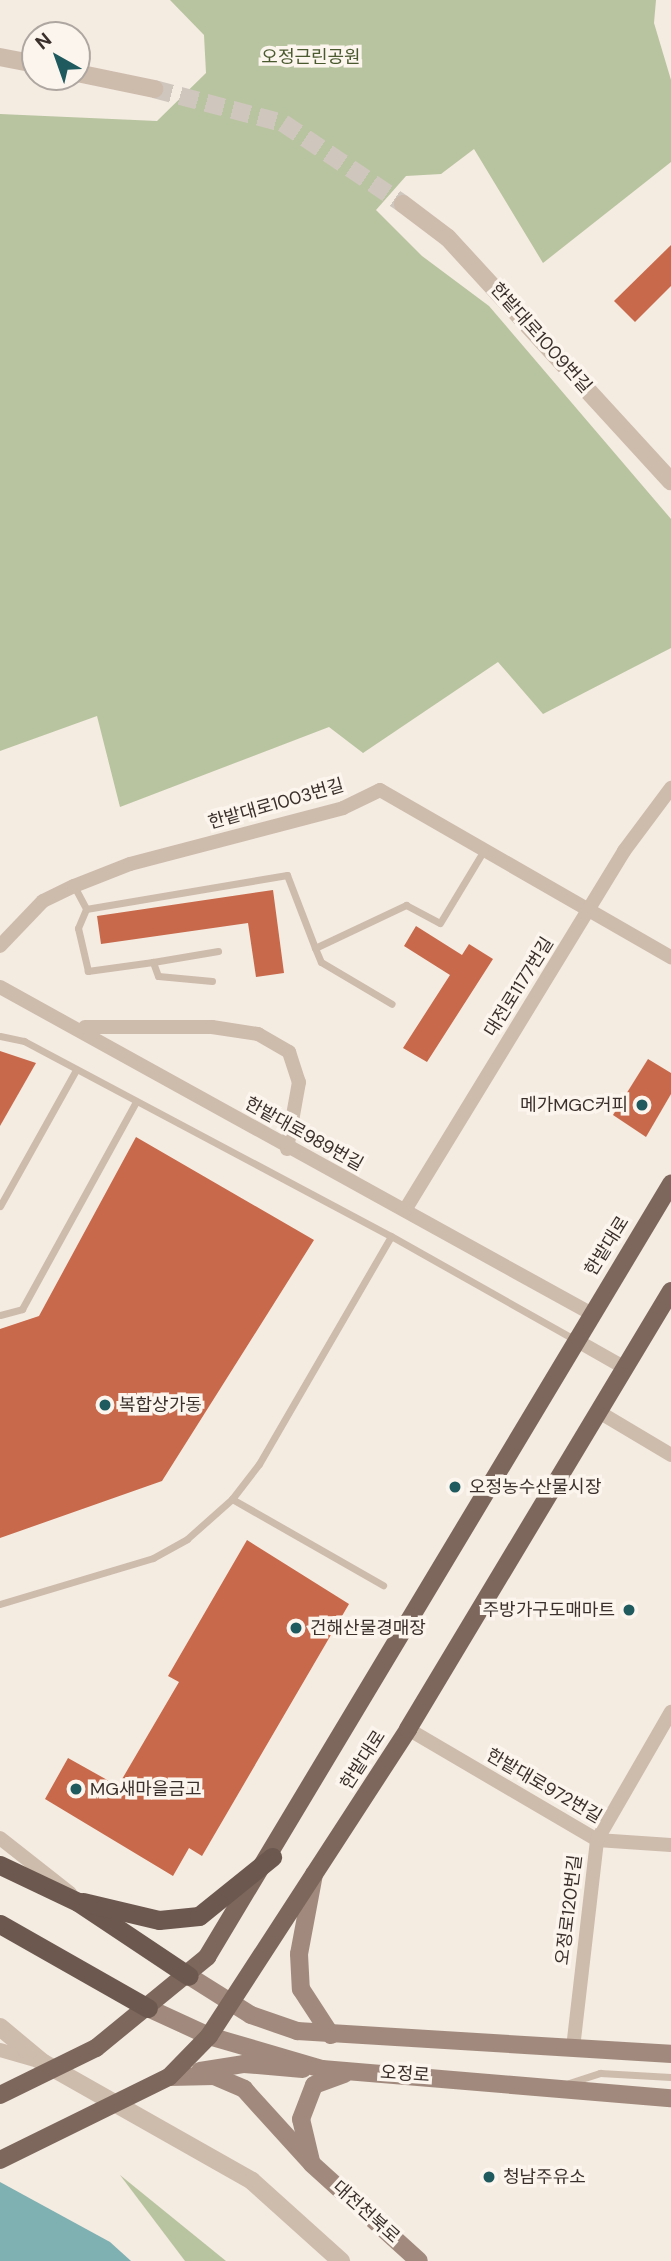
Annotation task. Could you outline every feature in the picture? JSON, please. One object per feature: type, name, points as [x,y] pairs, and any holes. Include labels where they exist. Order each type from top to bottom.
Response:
[{"type":"highway","points":[[78,1902],[159,1920],[199,1916],[272,1857]]},
{"type":"highway","points":[[0,1865],[78,1902],[189,1976]]},
{"type":"highway","points":[[0,1924],[148,2008]]},
{"type":"main road","name":"한밭대로","points":[[0,2095],[96,2048],[189,1976],[272,1857],[574,1339],[671,1184]]},
{"type":"main road","name":"한밭대로","points":[[0,2160],[169,2077],[209,2036],[408,1728],[671,1291]]},
{"type":"main road","points":[[314,1874],[299,1954],[301,1989],[331,2035]]},
{"type":"main road","name":"오정로","points":[[189,1976],[231,2002],[282,2027],[331,2035],[671,2054]]},
{"type":"main road","name":"오정로","points":[[148,2008],[209,2036],[322,2068],[561,2086],[671,2098]]},
{"type":"main road","points":[[169,2077],[244,2064],[322,2068]]},
{"type":"main road","points":[[312,2164],[301,2119],[314,2085],[332,2074],[377,2072]]},
{"type":"main road","name":"대전천북로","points":[[169,2077],[214,2076],[244,2089],[312,2164],[419,2261]]},
{"type":"street","points":[[0,57],[21,61]]},
{"type":"street","points":[[91,76],[155,89]]},
{"type":"street","name":"한밭대로1009번길","points":[[403,204],[448,238],[671,481]]},
{"type":"street","name":"대전로1177번길","points":[[405,1210],[589,911],[671,788]]},
{"type":"street","name":"한밭대로1003번길","points":[[0,946],[43,901],[74,886],[130,864],[343,808],[380,790],[671,957]]},
{"type":"street","name":"한밭대로989번길","points":[[0,987],[80,1027],[287,1149],[405,1210],[590,1313]]},
{"type":"street","points":[[80,1027],[212,1027],[258,1034],[289,1052],[299,1082],[287,1149]]},
{"type":"street","points":[[574,1339],[625,1368]]},
{"type":"street","points":[[599,1412],[671,1455]]},
{"type":"street","name":"오정로120번길","points":[[573,2048],[597,1840],[671,1712]]},
{"type":"street","name":"한밭대로972번길","points":[[408,1728],[597,1840],[671,1845]]},
{"type":"street","points":[[0,1838],[78,1902]]},
{"type":"street","points":[[0,2027],[42,2062],[252,2181],[341,2261]]},
{"type":"street","points":[[0,2050],[42,2062]]},
{"type":"lane","points":[[314,948],[406,905],[440,923],[484,850]]},
{"type":"lane","points":[[86,909],[287,875],[321,962],[392,1004]]},
{"type":"lane","points":[[74,886],[86,909]]},
{"type":"lane","points":[[86,909],[78,928],[88,971],[218,951]]},
{"type":"lane","points":[[153,962],[158,976],[212,981]]},
{"type":"lane","points":[[0,1036],[24,1041],[391,1236],[574,1339]]},
{"type":"lane","points":[[0,1206],[76,1070]]},
{"type":"lane","points":[[0,1315],[22,1309],[136,1102]]},
{"type":"lane","points":[[0,1604],[153,1558],[187,1539],[232,1499],[259,1464],[391,1236]]},
{"type":"lane","points":[[232,1499],[383,1585]]},
{"type":"lane","points":[[561,2086],[600,2073],[671,2077]]},
{"type":"green space","name":"오정근린공원","points":[[170,0],[656,0],[654,23],[671,80],[671,162],[543,263],[474,149],[441,174],[406,176],[376,210],[422,256],[489,306],[671,519],[671,648],[543,714],[498,662],[363,753],[329,727],[120,807],[97,716],[0,751],[0,114],[157,121],[206,73],[204,35]]},
{"type":"green space","points":[[120,2175],[226,2261],[185,2261]]},
{"type":"water","points":[[0,2182],[110,2242],[131,2261],[0,2261]]},
{"type":"building","points":[[671,245],[671,286],[635,322],[614,301]]},
{"type":"building","points":[[273,890],[284,973],[256,977],[248,923],[101,944],[97,916]]},
{"type":"building","points":[[416,926],[462,955],[469,944],[493,959],[427,1062],[403,1048],[450,975],[404,946]]},
{"type":"building","points":[[0,1051],[36,1063],[0,1126]]},
{"type":"building","name":"메가MGC커피","points":[[648,1059],[671,1073],[671,1094],[646,1137],[613,1115]]},
{"type":"building","name":"복합상가동","points":[[136,1137],[314,1240],[162,1481],[0,1538],[0,1329],[39,1316]]},
{"type":"building","points":[[247,1540],[349,1604],[202,1856],[189,1848],[173,1876],[45,1799],[68,1758],[118,1786],[179,1682],[168,1676]]},
{"type":"tunnel","points":[[154,89],[283,123],[403,204]]},
{"type":"place","name":"메가MGC커피","points":[[642,1105]]},
{"type":"place","name":"복합상가동","points":[[105,1405]]},
{"type":"place","name":"오정농수산물시장","points":[[455,1487]]},
{"type":"place","name":"주방가구도매마트","points":[[629,1610]]},
{"type":"place","name":"건해산물경매장","points":[[296,1628]]},
{"type":"place","name":"MG새마을금고","points":[[76,1789]]},
{"type":"place","name":"청남주유소","points":[[489,2177]]}]
